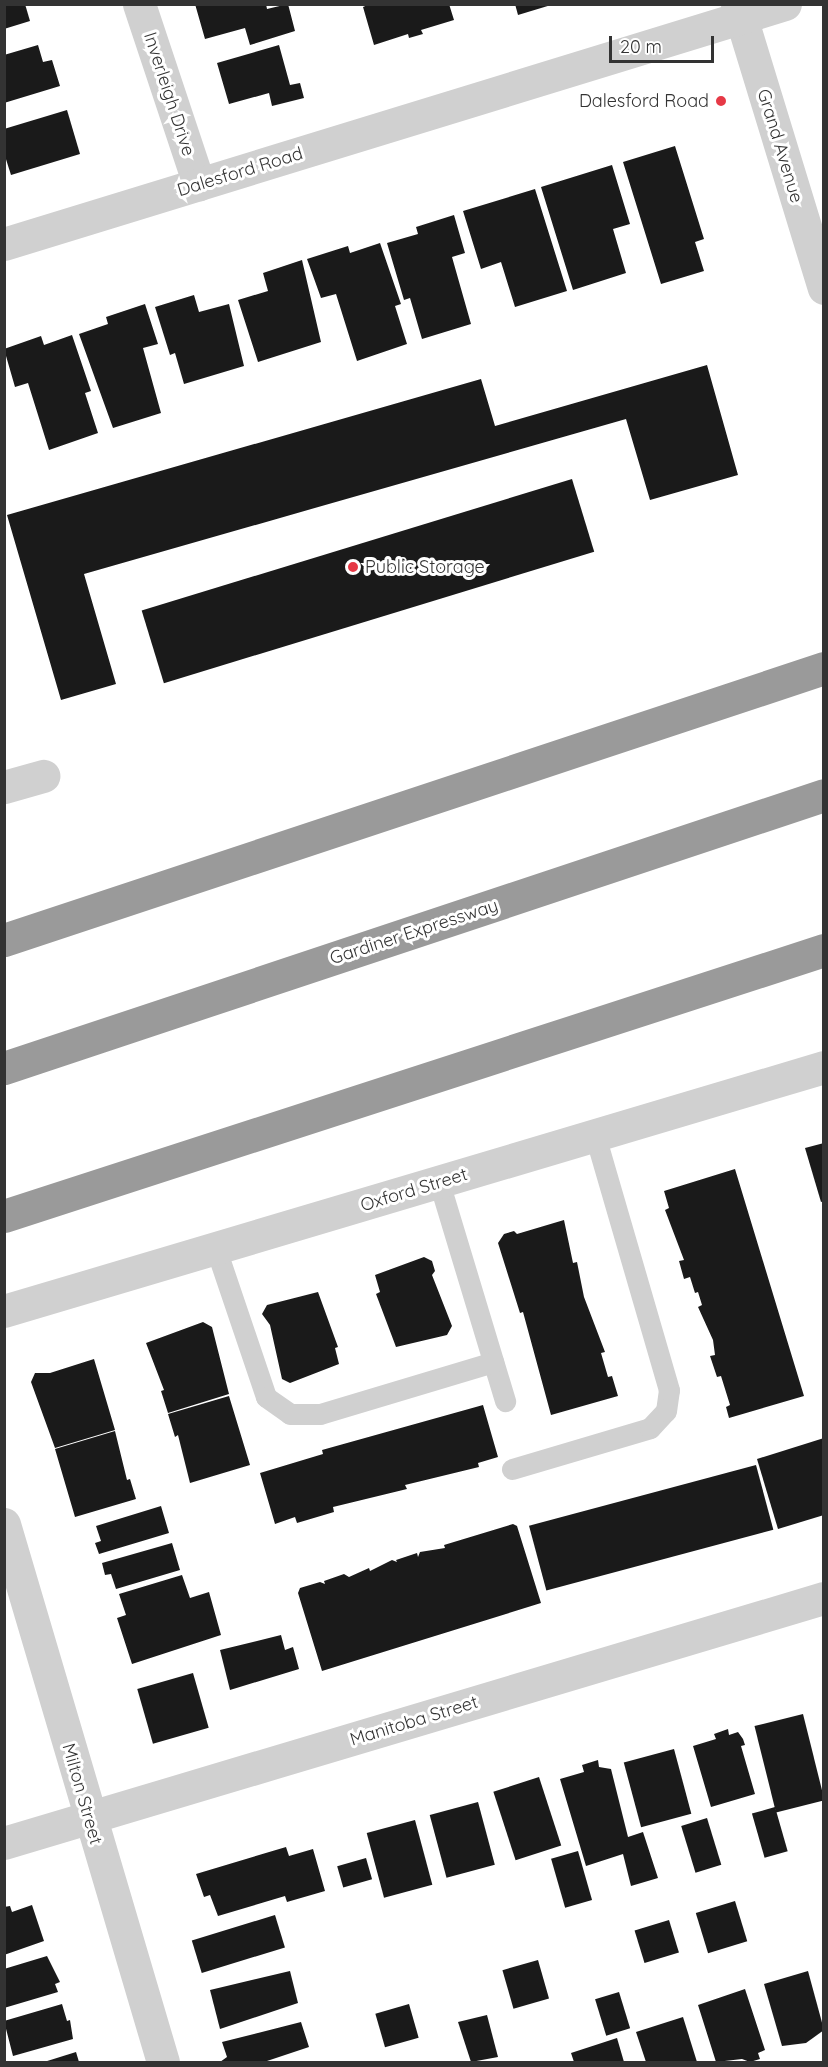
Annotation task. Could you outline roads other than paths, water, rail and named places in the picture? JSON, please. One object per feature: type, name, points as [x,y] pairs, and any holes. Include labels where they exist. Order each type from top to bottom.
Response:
[{"type":"highway","points":[[4,940],[824,668]]},
{"type":"highway","name":"Gardiner Expressway","points":[[4,1068],[824,795]]},
{"type":"highway","points":[[4,1216],[824,950]]},
{"type":"street","name":"Inverleigh Drive","points":[[139,4],[199,184]]},
{"type":"street","name":"Dalesford Road","points":[[4,244],[739,11],[785,4]]},
{"type":"street","name":"Grand Avenue","points":[[739,11],[824,288]]},
{"type":"street","points":[[4,787],[43,776]]},
{"type":"street","name":"Oxford Street","points":[[4,1311],[824,1067]]},
{"type":"street","name":"Milton Street","points":[[4,1524],[89,1818],[163,2062]]},
{"type":"street","name":"Manitoba Street","points":[[4,1843],[824,1598]]},
{"type":"lane","points":[[512,1469],[650,1428],[666,1411],[669,1390],[595,1135]]},
{"type":"lane","points":[[439,1182],[505,1401]]},
{"type":"lane","points":[[216,1249],[266,1397],[290,1414],[320,1414],[493,1362]]},
{"type":"place","name":"Dalesford Road","points":[[721,101]]},
{"type":"place","name":"Public Storage","points":[[353,567]]}]
